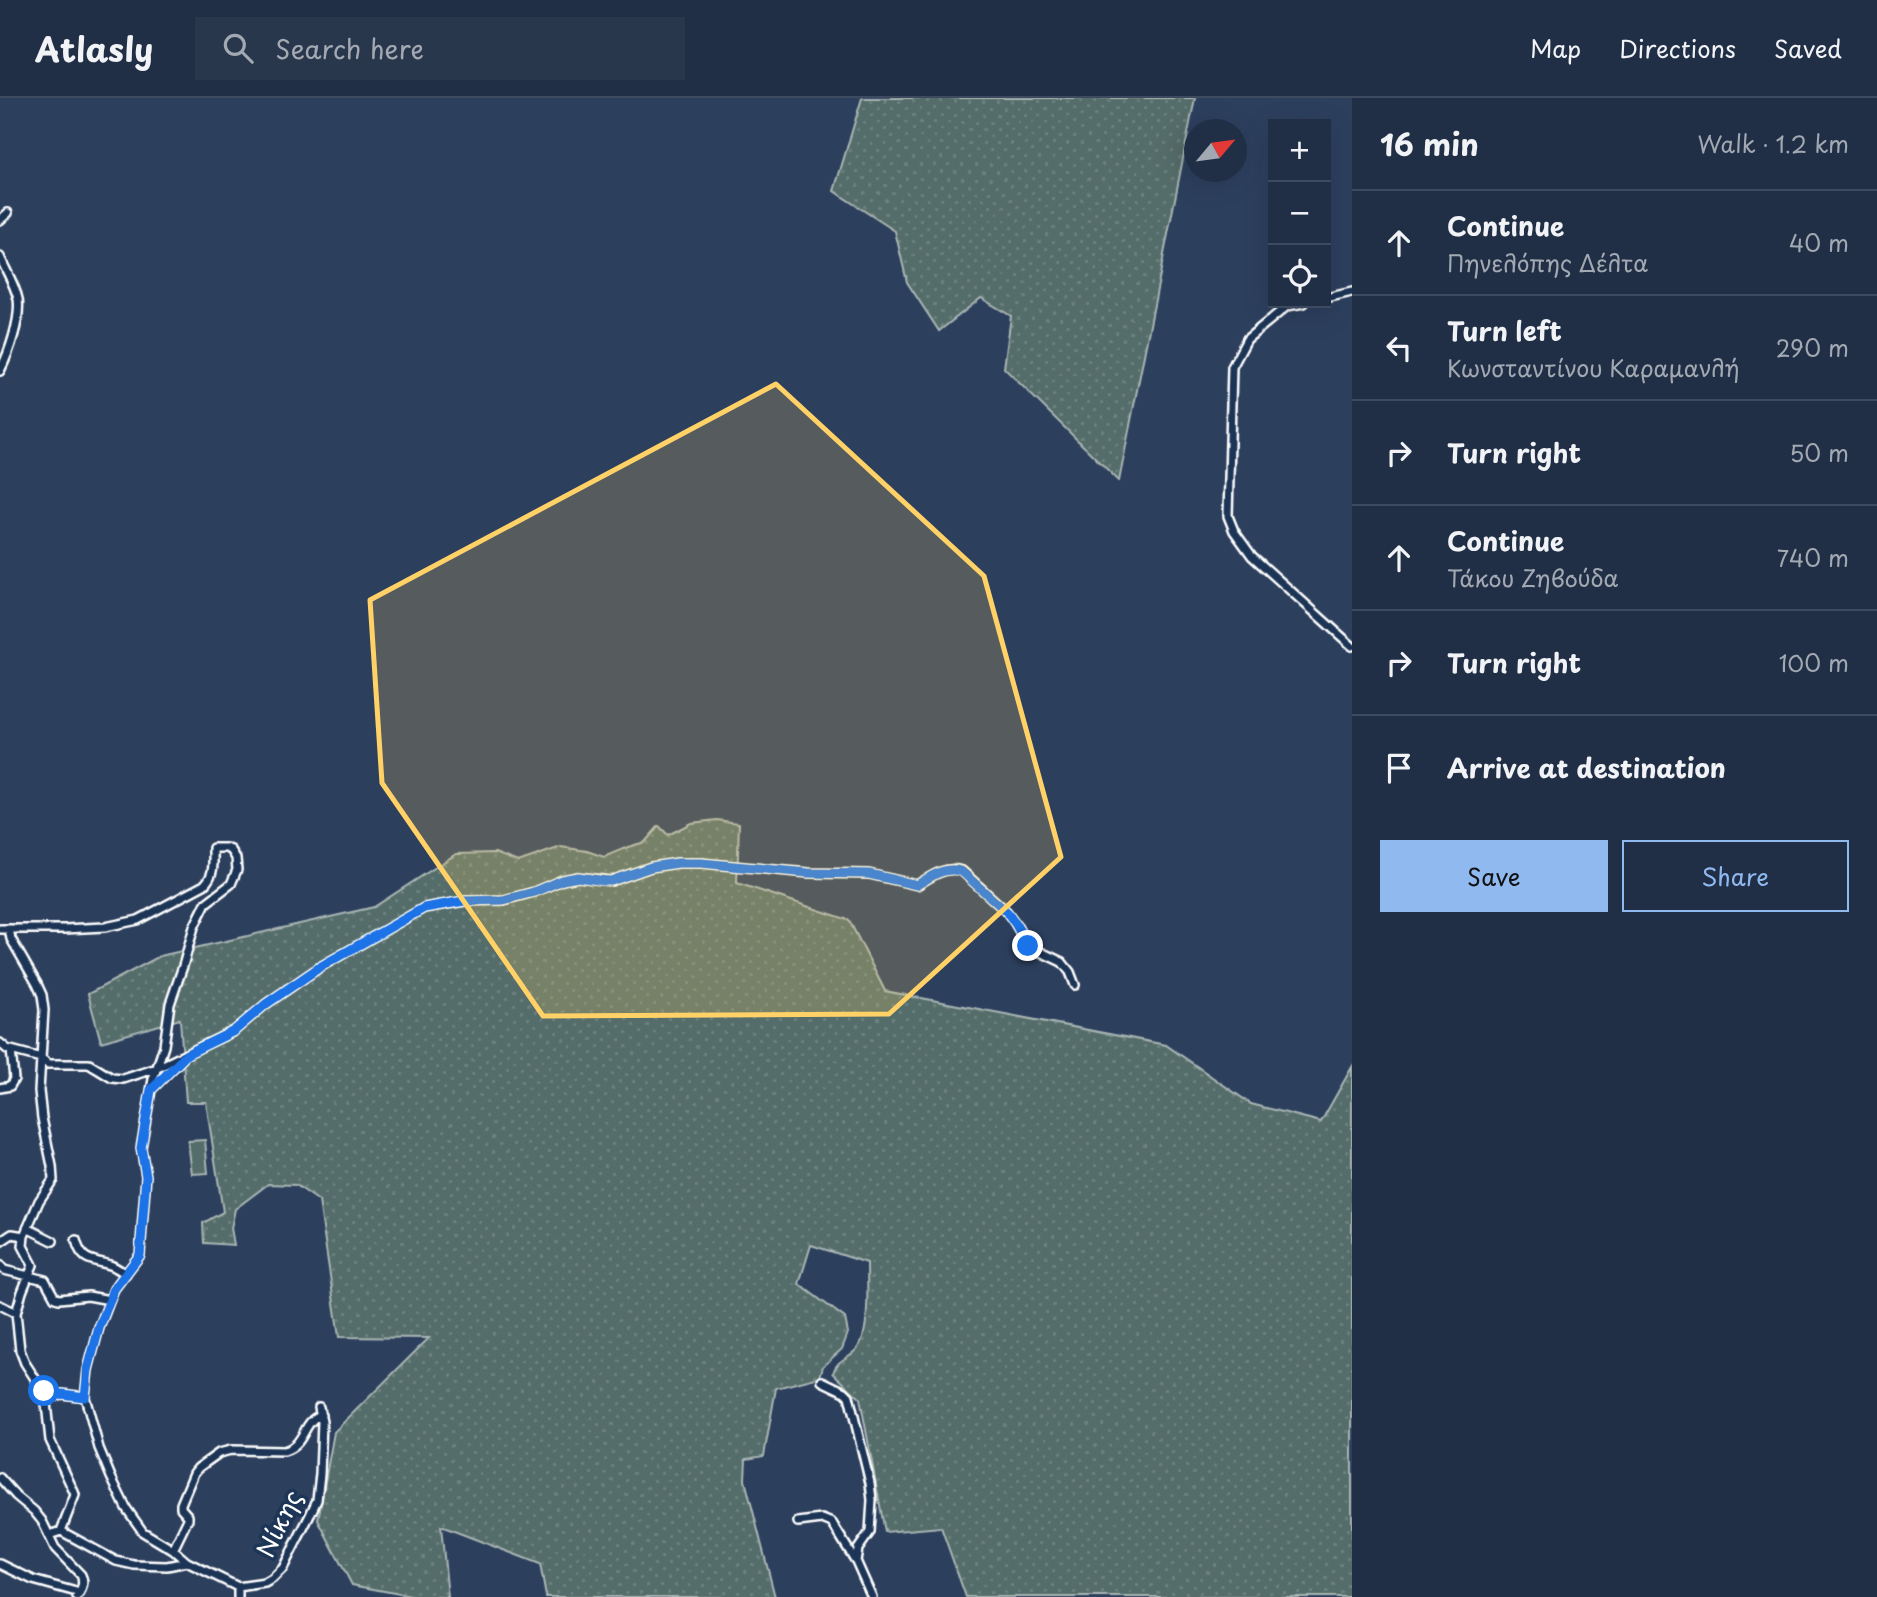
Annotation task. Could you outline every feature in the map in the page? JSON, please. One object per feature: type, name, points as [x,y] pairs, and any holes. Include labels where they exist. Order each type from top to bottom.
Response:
[{"type":"street","points":[[0,220],[8,213]]},
{"type":"street","points":[[0,257],[14,287],[19,311],[0,371]]},
{"type":"street","points":[[1331,297],[1352,292]]},
{"type":"street","points":[[1285,308],[1247,339],[1232,367],[1228,516],[1234,531],[1252,556],[1352,646]]},
{"type":"street","points":[[0,929],[91,928],[138,920],[204,886],[213,870],[213,848],[231,850],[236,858],[237,870],[231,884],[206,902],[194,927],[170,1004],[141,1148],[146,1176],[140,1255],[114,1289],[96,1338],[85,1397],[110,1477],[126,1508],[143,1532],[187,1562],[238,1587],[238,1597]]},
{"type":"street","points":[[0,1042],[11,1050],[41,1058],[46,1063],[89,1064],[118,1080],[157,1068],[234,1031],[266,1004],[320,967],[424,908],[464,901],[503,900],[578,877],[611,881],[651,867],[678,863],[808,873],[869,874],[917,885],[933,875],[955,869],[962,872],[1007,912],[1028,946],[1062,962],[1075,985]]},
{"type":"street","points":[[9,929],[11,939],[37,984],[43,1000],[44,1034],[39,1098],[53,1180],[39,1201],[26,1232],[23,1243],[25,1252],[33,1262],[16,1313],[23,1359],[47,1398],[50,1440],[75,1495],[61,1531]]},
{"type":"street","points":[[0,1088],[10,1086],[14,1079],[11,1050]]},
{"type":"street","points":[[151,1090],[187,1054]]},
{"type":"street","points":[[0,1242],[12,1234],[26,1232],[53,1241]]},
{"type":"street","points":[[76,1240],[79,1250],[89,1260],[112,1266],[126,1274]]},
{"type":"street","points":[[0,1265],[4,1269],[45,1280],[55,1298],[88,1296],[110,1300]]},
{"type":"street","points":[[0,1306],[16,1313]]},
{"type":"street","points":[[822,1381],[849,1396],[870,1483],[870,1532],[858,1549],[856,1561]]},
{"type":"street","points":[[47,1398],[62,1394],[85,1397]]},
{"type":"street","name":"Νίκης","points":[[173,1550],[188,1519],[181,1504],[198,1468],[225,1451],[290,1450],[300,1441],[320,1411],[323,1437],[317,1500],[282,1568],[265,1583],[238,1587]]},
{"type":"street","points":[[0,1478],[34,1511],[58,1551],[82,1576],[83,1581],[78,1595],[33,1580],[0,1564]]},
{"type":"street","points":[[798,1522],[822,1519],[832,1523],[856,1561],[872,1597]]},
{"type":"street","points":[[49,1535],[61,1531],[116,1561],[134,1565],[167,1566],[187,1562]]},
{"type":"highlighted area","points":[[776,384],[984,576],[1061,857],[889,1014],[543,1016],[382,783],[370,600]]},
{"type":"green space","points":[[862,98],[1195,98],[1191,119],[1184,119],[1184,153],[1119,481],[1004,368],[1011,316],[981,298],[939,331],[907,282],[895,231],[834,191]]},
{"type":"green space","points":[[717,820],[739,823],[737,883],[849,920],[885,991],[1166,1045],[1251,1104],[1321,1122],[1352,1067],[1352,1597],[966,1597],[941,1527],[885,1532],[860,1398],[833,1373],[838,1364],[856,1350],[863,1339],[867,1306],[867,1263],[811,1245],[799,1284],[845,1318],[848,1333],[842,1349],[823,1366],[820,1377],[776,1388],[764,1456],[746,1459],[745,1480],[775,1597],[546,1597],[540,1564],[441,1526],[448,1597],[416,1597],[352,1585],[318,1520],[334,1432],[429,1338],[339,1337],[319,1201],[296,1185],[268,1184],[235,1209],[231,1228],[234,1245],[204,1243],[203,1223],[223,1212],[206,1102],[186,1102],[180,1019],[101,1042],[88,994],[160,956],[374,907],[456,854],[495,853],[518,862],[561,847],[604,857],[645,842],[659,826],[668,835],[691,823]]},
{"type":"green space","points":[[205,1140],[208,1173],[192,1174],[188,1141]]},
{"type":"route","points":[[44,1391],[47,1398],[62,1394],[85,1397],[88,1370],[99,1328],[114,1289],[140,1255],[146,1176],[141,1148],[151,1090],[187,1054],[234,1031],[266,1004],[320,967],[424,908],[464,901],[503,900],[578,877],[611,881],[651,867],[678,863],[808,873],[869,874],[917,885],[933,875],[955,869],[962,872],[1007,912],[1028,946]]}]
